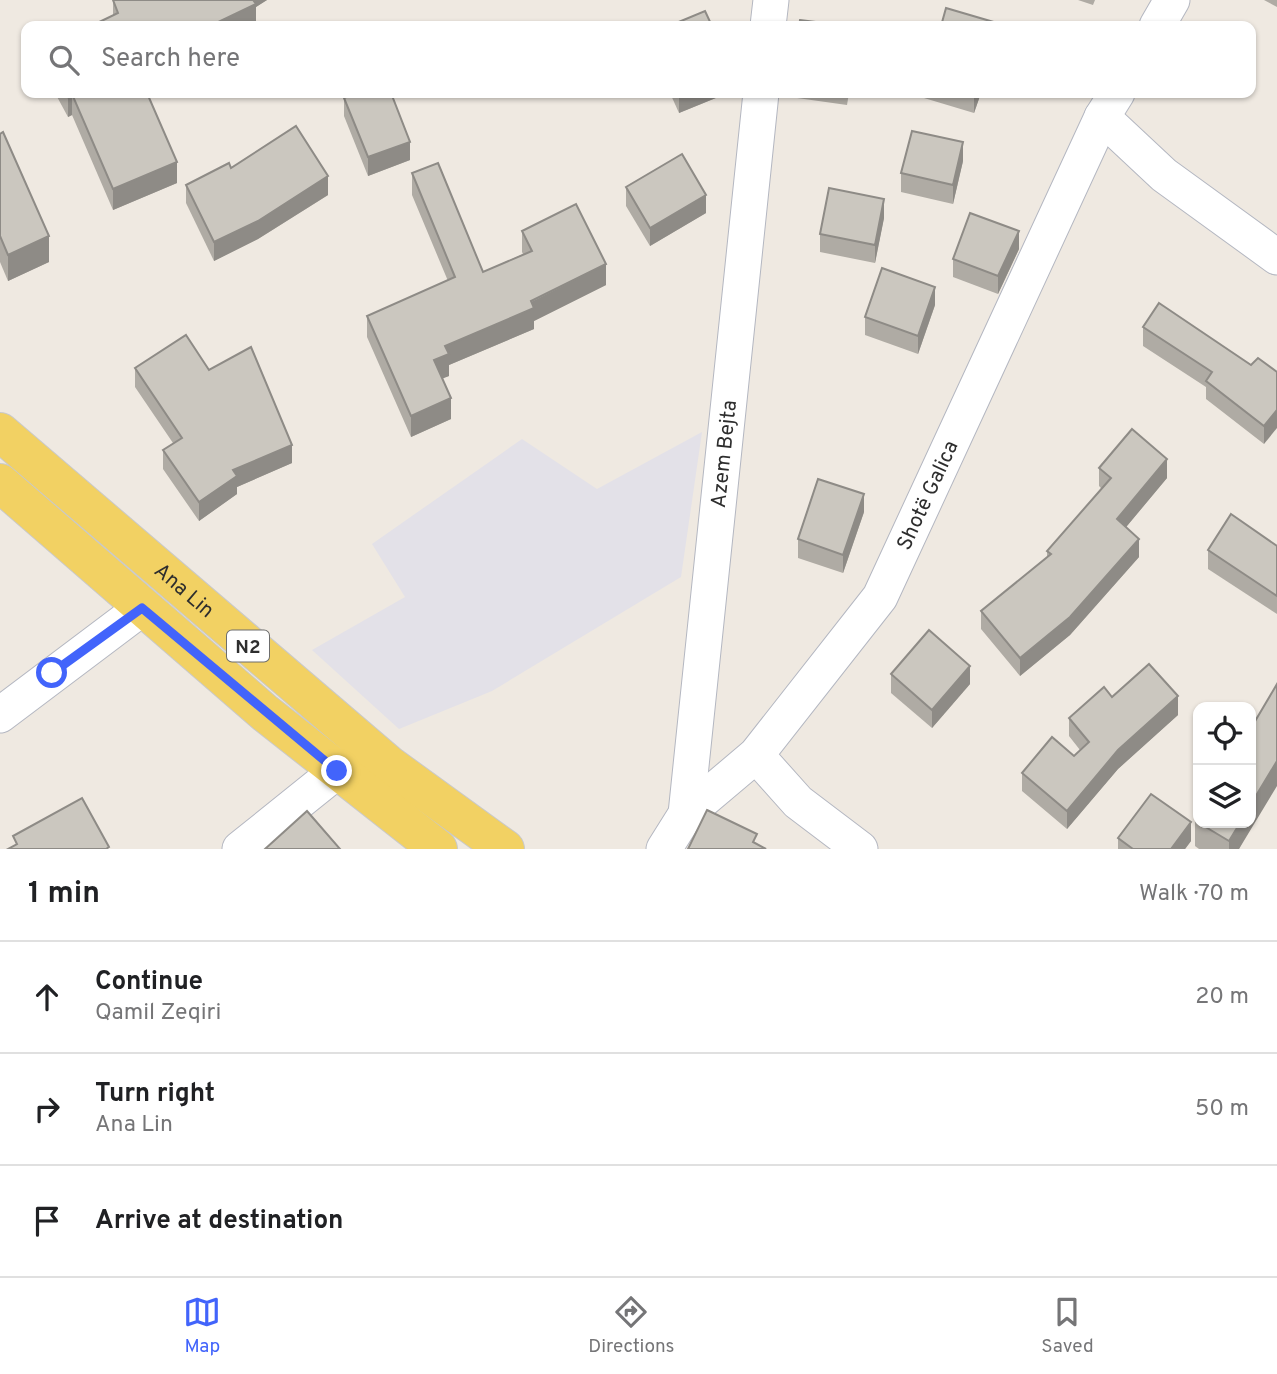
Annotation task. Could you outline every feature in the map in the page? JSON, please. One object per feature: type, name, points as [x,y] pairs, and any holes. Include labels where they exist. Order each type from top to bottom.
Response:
[{"type":"main road","name":"Ana Lin","points":[[0,432],[389,765],[505,849]]},
{"type":"main road","name":"Ana Lin","points":[[0,483],[142,608],[337,771],[438,849]]},
{"type":"street","points":[[769,21],[771,0]]},
{"type":"street","points":[[1160,21],[1172,0]]},
{"type":"street","name":"Azem Bejta","points":[[686,814],[760,98]]},
{"type":"street","points":[[1110,105],[1164,175],[1277,257]]},
{"type":"street","name":"Shotë Galica","points":[[664,849],[686,814],[755,755],[880,597],[1110,105]]},
{"type":"street","points":[[0,715],[142,608]]},
{"type":"street","points":[[755,755],[798,802],[860,849]]},
{"type":"street","points":[[240,849],[337,771]]},
{"type":"shaded area","points":[[702,432],[681,577],[492,691],[399,729],[312,650],[405,597],[372,544],[522,439],[597,489]]},
{"type":"building","points":[[113,0],[253,0],[256,4],[220,21],[101,21],[118,13]]},
{"type":"building","points":[[946,8],[990,21],[942,21]]},
{"type":"building","points":[[705,11],[710,21],[681,21]]},
{"type":"building","points":[[74,98],[149,98],[177,162],[113,189]]},
{"type":"building","points":[[344,98],[393,98],[410,142],[368,157]]},
{"type":"building","points":[[296,126],[328,176],[258,221],[214,242],[186,185],[229,163],[231,168]]},
{"type":"building","points":[[912,131],[963,142],[953,185],[901,173]]},
{"type":"building","points":[[3,132],[49,236],[8,255],[0,236],[0,134]]},
{"type":"building","points":[[682,154],[706,195],[650,228],[626,187]]},
{"type":"building","points":[[438,163],[483,272],[532,251],[522,231],[576,204],[606,264],[531,301],[534,308],[445,346],[449,354],[434,360],[451,398],[411,416],[367,316],[455,277],[412,173]]},
{"type":"building","points":[[829,188],[884,199],[875,245],[820,234]]},
{"type":"building","points":[[970,213],[1019,231],[998,276],[953,259]]},
{"type":"building","points":[[882,268],[935,287],[918,336],[865,317]]},
{"type":"building","points":[[1159,303],[1251,365],[1258,358],[1277,372],[1277,410],[1264,426],[1206,381],[1212,372],[1143,327]]},
{"type":"building","points":[[186,335],[209,370],[251,347],[292,445],[233,470],[237,476],[199,502],[163,450],[182,438],[135,368]]},
{"type":"building","points":[[1132,429],[1167,459],[1117,519],[1139,539],[1070,617],[1020,658],[981,611],[1051,554],[1047,551],[1111,478],[1099,468]]},
{"type":"building","points":[[818,479],[864,494],[843,555],[798,539]]},
{"type":"building","points":[[1231,514],[1277,546],[1277,596],[1208,550]]},
{"type":"building","points":[[929,630],[970,666],[932,710],[891,674]]},
{"type":"building","points":[[1149,664],[1178,696],[1118,750],[1067,811],[1022,773],[1052,737],[1074,756],[1089,742],[1069,718],[1104,687],[1112,697]]},
{"type":"building","points":[[1277,684],[1277,761],[1256,796],[1256,765],[1256,720]]},
{"type":"building","points":[[1151,794],[1191,822],[1171,849],[1133,849],[1118,838]]},
{"type":"building","points":[[82,798],[109,847],[8,849],[17,844],[13,836]]},
{"type":"building","points":[[707,810],[757,834],[753,842],[766,849],[688,849]]},
{"type":"building","points":[[307,811],[340,849],[265,849]]},
{"type":"building","points":[[1207,828],[1237,828],[1229,841]]},
{"type":"route","points":[[52,673],[142,608],[337,771]]}]
